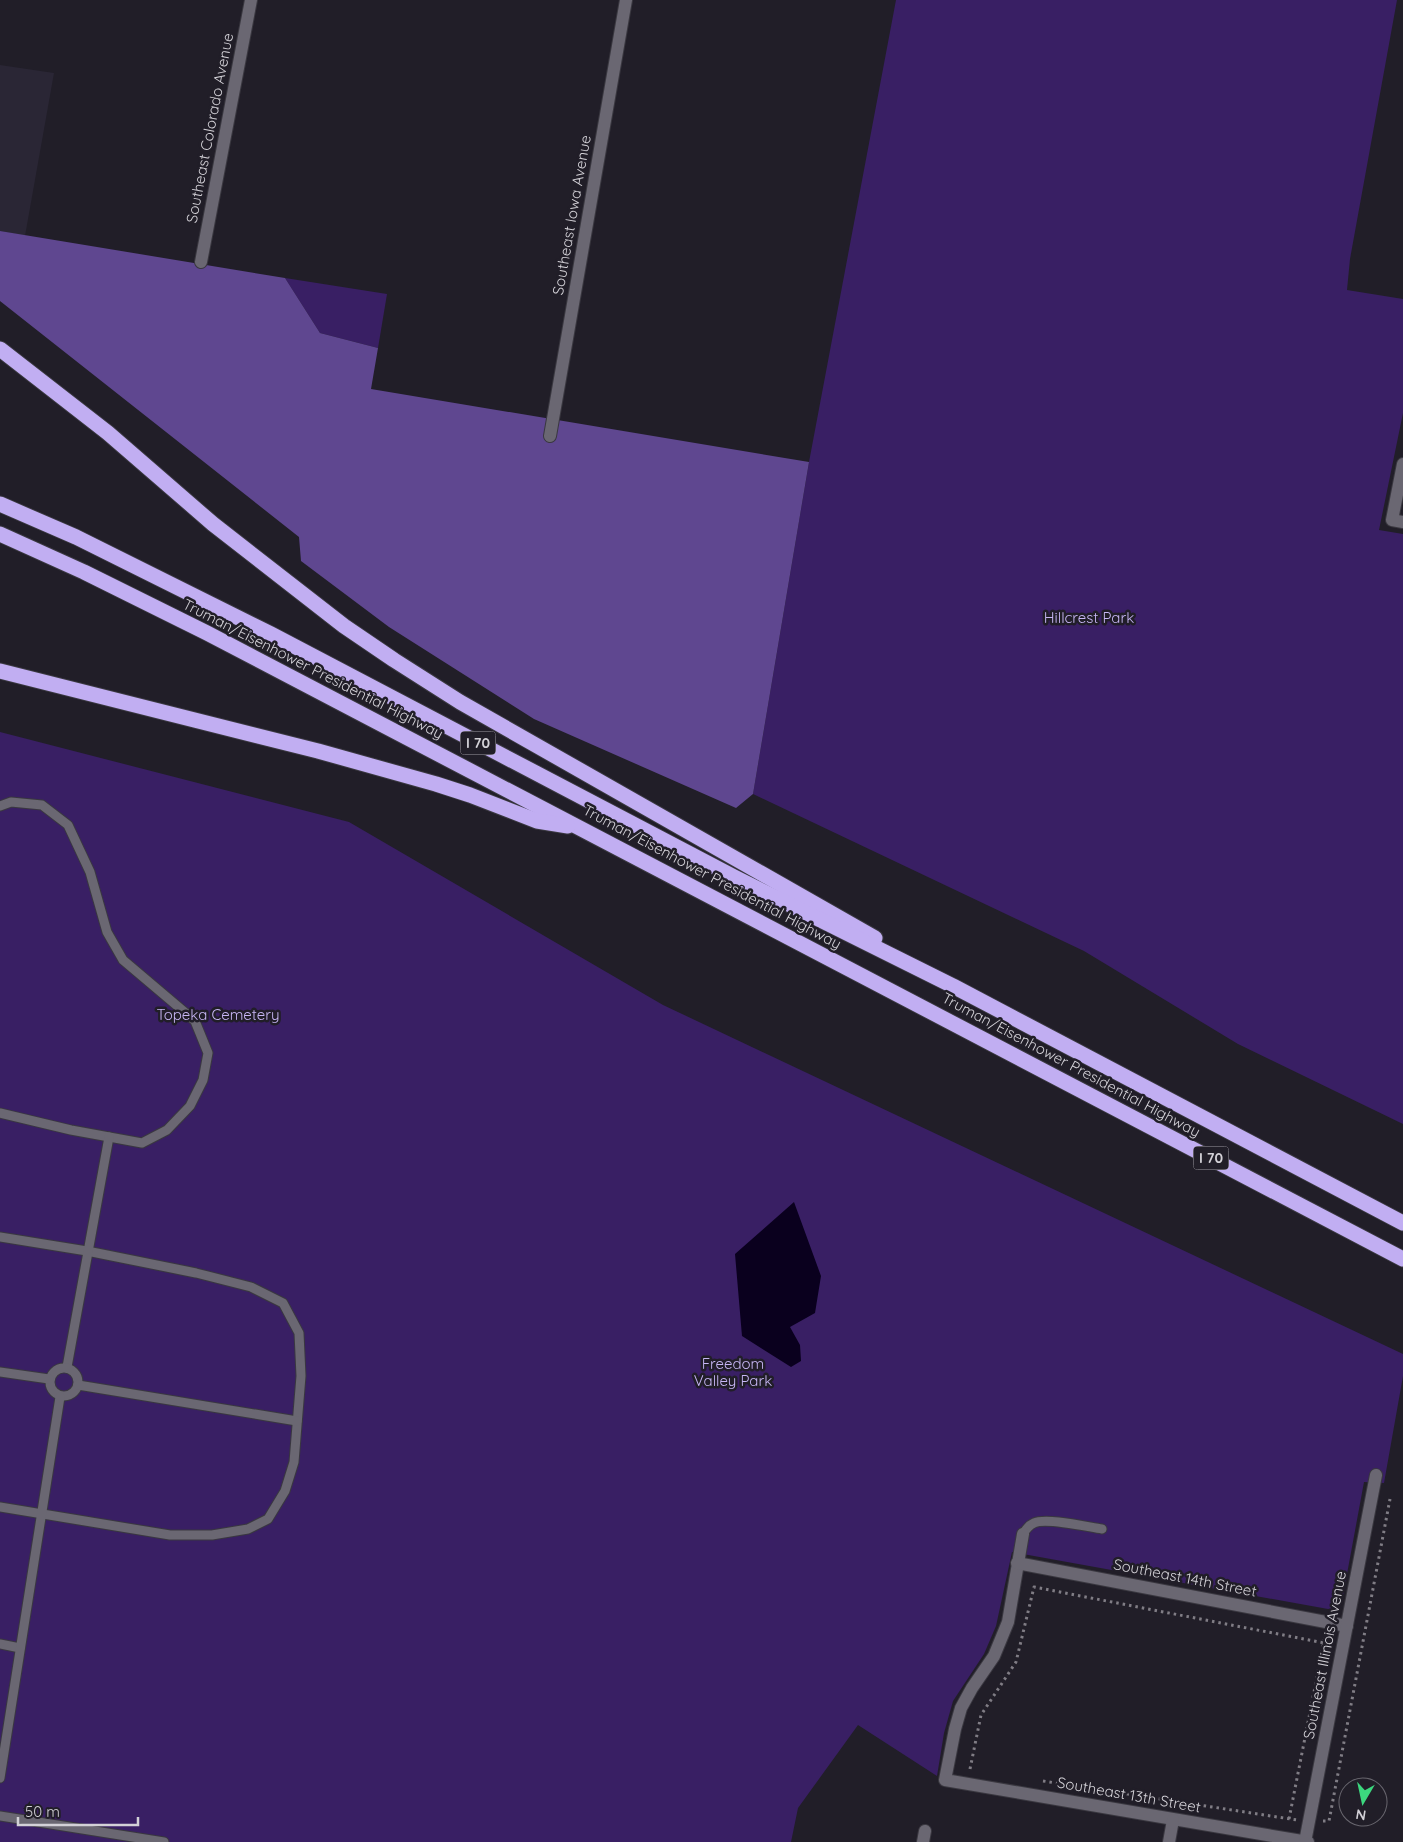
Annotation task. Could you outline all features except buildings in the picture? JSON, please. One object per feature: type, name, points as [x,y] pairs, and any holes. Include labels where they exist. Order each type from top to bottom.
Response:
[{"type":"highway","points":[[0,349],[108,433],[213,524],[344,626],[394,660],[460,702],[738,861],[848,920],[953,986]]},
{"type":"highway","name":"Truman/Eisenhower Presidential Highway","points":[[0,504],[76,537],[185,590],[734,877],[953,986],[1403,1223]]},
{"type":"highway","name":"Truman/Eisenhower Presidential Highway","points":[[0,534],[84,572],[207,633],[1403,1259]]},
{"type":"highway","points":[[0,671],[318,751],[444,787],[536,822],[582,828]]},
{"type":"street","name":"Southeast Colorado Avenue","points":[[201,262],[251,0]]},
{"type":"street","name":"Southeast Iowa Avenue","points":[[550,436],[626,0]]},
{"type":"street","points":[[1398,521],[1403,464]]},
{"type":"street","name":"Southeast Illinois Avenue","points":[[1306,1842],[1376,1475]]},
{"type":"street","points":[[1018,1563],[1023,1534]]},
{"type":"street","name":"Southeast 14th Street","points":[[1018,1563],[1347,1626]]},
{"type":"street","name":"Southeast 13th Street","points":[[1018,1563],[1008,1622],[994,1656],[961,1708],[945,1780],[1306,1842]]},
{"type":"street","points":[[1169,1842],[1173,1820]]},
{"type":"lane","points":[[0,806],[11,802],[42,805],[68,824],[90,872],[107,932],[123,960],[196,1021],[208,1053],[203,1080],[190,1106],[167,1130],[142,1144],[0,1113]]},
{"type":"lane","points":[[67,1368],[109,1137]]},
{"type":"lane","points":[[0,1237],[87,1251],[196,1273],[251,1287],[284,1303],[299,1332],[301,1376],[294,1462],[285,1491],[268,1519],[248,1529],[212,1535],[170,1535],[0,1507]]},
{"type":"lane","points":[[67,1368],[76,1374],[78,1386],[71,1395],[60,1397],[50,1390],[49,1379],[56,1369],[67,1368]]},
{"type":"lane","points":[[0,1372],[49,1379]]},
{"type":"lane","points":[[78,1386],[297,1421]]},
{"type":"lane","points":[[0,1778],[4,1729],[20,1648],[60,1397]]},
{"type":"lane","points":[[1023,1534],[1035,1522],[1045,1520],[1102,1529]]},
{"type":"lane","points":[[0,1644],[20,1648]]},
{"type":"lane","points":[[0,1816],[164,1842]]},
{"type":"path","points":[[1038,1780],[1309,1822],[1329,1821],[1390,1499]]},
{"type":"path","points":[[979,1771],[970,1769],[981,1715],[1016,1662],[1034,1587],[1343,1646]]},
{"type":"path","points":[[1290,1819],[1328,1622]]},
{"type":"shaded area","points":[[0,65],[54,73],[25,236],[0,231]]},
{"type":"shaded area","points":[[0,231],[285,278],[320,333],[378,348],[371,389],[809,462],[753,794],[736,808],[534,719],[389,627],[301,561],[299,537],[0,301]]},
{"type":"shaded area","points":[[794,1202],[821,1276],[815,1313],[790,1327],[800,1345],[801,1361],[791,1367],[742,1336],[735,1254]]},
{"type":"green space","name":"Hillcrest Park","points":[[896,0],[1397,0],[1350,259],[1347,290],[1403,299],[1403,413],[1379,530],[1403,534],[1403,1124],[1238,1044],[1084,951],[753,794],[809,462]]},
{"type":"green space","points":[[285,278],[387,294],[378,348],[320,333]]},
{"type":"green space","points":[[0,732],[349,822],[663,1005],[1403,1354],[1403,1376],[1384,1483],[1364,1482],[1342,1601],[1336,1608],[1328,1609],[1012,1552],[996,1626],[984,1654],[953,1701],[944,1733],[937,1776],[858,1725],[798,1808],[791,1842],[0,1842]]},
{"type":"park label","name":"Topeka Cemetery","points":[[218,1015]]},
{"type":"park label","name":"Freedom Valley Park","points":[[733,1372]]}]
